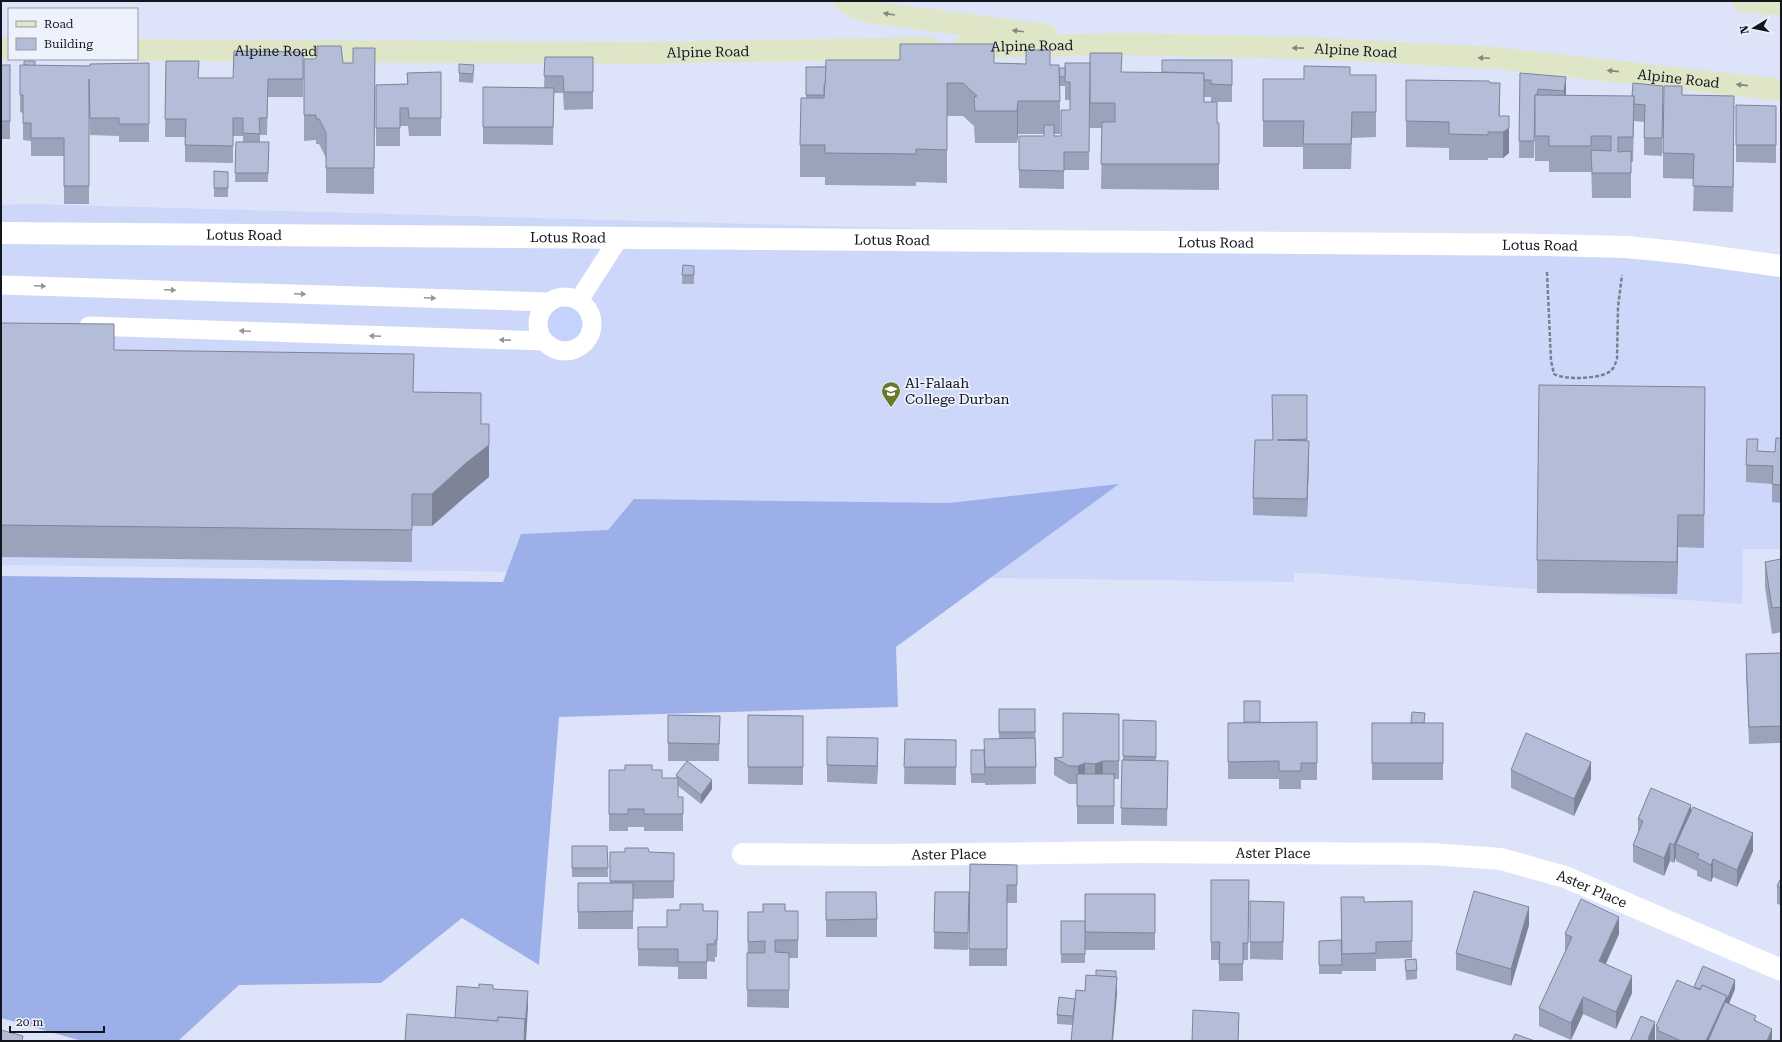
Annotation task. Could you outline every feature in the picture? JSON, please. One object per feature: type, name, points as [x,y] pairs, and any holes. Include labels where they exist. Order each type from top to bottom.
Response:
[{"type":"main road","points":[[844,1],[854,7],[870,12],[1126,44]]},
{"type":"main road","points":[[1744,1],[1781,5]]},
{"type":"main road","name":"Alpine Road","points":[[138,50],[641,53],[1126,44],[1308,48],[1495,58],[1781,90]]},
{"type":"street","name":"Lotus Road","points":[[1,232],[1546,245],[1626,247],[1688,252],[1781,266]]},
{"type":"street","name":"Aster Place","points":[[742,854],[878,855],[1138,852],[1424,854],[1501,859],[1565,877],[1781,970]]},
{"type":"lane","points":[[579,300],[619,238]]},
{"type":"lane","points":[[1,285],[549,302]]},
{"type":"lane","points":[[569,297],[579,300],[587,307],[592,317],[592,328],[589,338],[582,346],[561,352],[551,348],[544,341],[539,331],[538,320],[541,310],[549,302],[558,298],[569,297]]},
{"type":"lane","points":[[73,326],[544,341]]},
{"type":"path","points":[[1546,245],[1551,362],[1554,374],[1563,377],[1599,377],[1611,371],[1615,365],[1617,359],[1618,307],[1626,247]]},
{"type":"shaded area","name":"Al-Falaah College Durban","points":[[32,204],[1626,248],[1781,267],[1781,549],[1743,549],[1742,604],[1327,574],[1294,573],[1294,582],[1,565],[1,205]]},
{"type":"shaded area","points":[[569,305],[578,310],[582,316],[582,330],[578,336],[569,341],[561,341],[552,336],[548,330],[547,319],[552,310],[558,306]]},
{"type":"shaded area","points":[[1119,484],[896,647],[898,707],[559,717],[539,965],[462,918],[381,983],[239,985],[178,1041],[82,1041],[1,1018],[1,576],[503,582],[521,534],[608,530],[634,499],[949,503]]},
{"type":"building","points":[[900,44],[994,44],[994,63],[1026,64],[1026,50],[1050,50],[1050,65],[1059,65],[1060,101],[1018,101],[1017,111],[975,111],[974,97],[977,96],[963,83],[947,83],[947,150],[916,149],[916,154],[825,153],[825,145],[800,145],[801,98],[824,98],[826,60],[900,60]]},
{"type":"building","points":[[317,46],[341,46],[343,63],[353,63],[353,48],[375,48],[374,168],[326,168],[326,133],[319,119],[316,119],[316,115],[304,115],[304,59],[315,59],[317,56]]},
{"type":"building","points":[[234,51],[303,52],[303,79],[268,79],[267,118],[259,118],[260,134],[243,133],[243,118],[233,118],[233,146],[185,145],[186,119],[165,119],[166,61],[199,61],[198,78],[233,78]]},
{"type":"building","points":[[1090,53],[1122,53],[1121,72],[1204,73],[1204,102],[1217,102],[1217,123],[1219,123],[1219,164],[1101,164],[1102,122],[1115,122],[1115,103],[1090,103]]},
{"type":"building","points":[[545,57],[593,57],[593,92],[564,92],[563,76],[544,76]]},
{"type":"building","points":[[1162,60],[1232,60],[1232,85],[1211,84],[1211,80],[1204,80],[1204,73],[1162,72]]},
{"type":"building","points":[[24,61],[35,61],[35,66],[24,65]]},
{"type":"building","points":[[149,63],[149,124],[119,124],[119,118],[90,118],[89,79],[89,186],[64,186],[64,138],[31,138],[31,123],[23,123],[23,95],[20,95],[20,65],[90,66],[90,64]]},
{"type":"building","points":[[1065,63],[1090,63],[1089,152],[1064,152],[1064,171],[1019,170],[1019,136],[1044,136],[1044,125],[1054,125],[1054,136],[1061,136],[1061,110],[1070,110],[1070,82],[1065,82]]},
{"type":"building","points":[[459,64],[474,65],[473,74],[459,73]]},
{"type":"building","points":[[1,65],[10,65],[10,121],[1,121]]},
{"type":"building","points":[[1304,66],[1350,67],[1350,75],[1376,75],[1376,112],[1352,112],[1351,144],[1303,144],[1304,121],[1263,121],[1263,79],[1304,79]]},
{"type":"building","points":[[806,67],[826,67],[824,95],[806,95]]},
{"type":"building","points":[[1059,68],[1065,68],[1065,77],[1060,77]]},
{"type":"building","points":[[441,72],[441,118],[409,118],[408,108],[400,108],[400,128],[376,128],[376,85],[408,84],[407,73]]},
{"type":"building","points":[[1520,73],[1566,77],[1564,91],[1538,89],[1537,95],[1535,95],[1534,141],[1519,141]]},
{"type":"building","points":[[1406,80],[1489,81],[1490,83],[1500,83],[1499,116],[1509,116],[1509,128],[1503,132],[1488,132],[1488,135],[1449,134],[1449,122],[1406,121]]},
{"type":"building","points":[[1633,83],[1663,86],[1662,138],[1644,138],[1645,105],[1634,104],[1634,96],[1632,96]]},
{"type":"building","points":[[1664,86],[1682,86],[1682,95],[1734,96],[1733,187],[1693,186],[1694,154],[1663,153]]},
{"type":"building","points":[[483,87],[554,88],[553,127],[483,127]]},
{"type":"building","points":[[1535,95],[1634,96],[1633,137],[1618,137],[1618,152],[1631,151],[1631,173],[1592,173],[1591,150],[1611,151],[1611,136],[1591,136],[1591,146],[1549,146],[1549,136],[1535,136]]},
{"type":"building","points":[[1736,105],[1776,106],[1776,145],[1736,145]]},
{"type":"building","points":[[236,142],[269,142],[268,173],[235,173]]},
{"type":"building","points":[[214,171],[228,172],[228,188],[214,188]]},
{"type":"building","points":[[683,265],[694,266],[694,275],[682,275]]},
{"type":"building","points":[[1,323],[114,324],[114,350],[414,354],[413,392],[481,393],[481,424],[489,424],[489,445],[466,463],[432,494],[412,494],[412,530],[1,525]]},
{"type":"building","points":[[1539,385],[1705,387],[1704,515],[1678,515],[1677,562],[1537,560]]},
{"type":"building","points":[[1272,395],[1307,395],[1307,439],[1277,440],[1309,441],[1307,499],[1253,498],[1255,440],[1273,440]]},
{"type":"building","points":[[1776,438],[1781,438],[1781,485],[1772,484],[1773,466],[1746,465],[1747,439],[1758,439],[1757,451],[1775,452]]},
{"type":"building","points":[[1781,559],[1781,607],[1772,608],[1765,562]]},
{"type":"building","points":[[1781,653],[1781,726],[1749,727],[1746,654]]},
{"type":"building","points":[[1244,701],[1260,701],[1260,722],[1244,722]]},
{"type":"building","points":[[999,709],[1035,709],[1035,732],[999,732]]},
{"type":"building","points":[[1412,712],[1425,713],[1424,723],[1411,723]]},
{"type":"building","points":[[1063,713],[1119,714],[1119,761],[1103,761],[1095,764],[1085,763],[1078,766],[1069,766],[1054,758],[1063,757]]},
{"type":"building","points":[[668,715],[720,716],[719,744],[668,743]]},
{"type":"building","points":[[748,715],[803,716],[803,767],[748,767]]},
{"type":"building","points":[[1123,720],[1156,721],[1156,757],[1123,756]]},
{"type":"building","points":[[1317,722],[1317,763],[1301,763],[1301,771],[1279,771],[1279,761],[1228,762],[1228,723]]},
{"type":"building","points":[[1372,723],[1443,723],[1443,763],[1372,763]]},
{"type":"building","points":[[1526,733],[1591,762],[1574,799],[1511,770]]},
{"type":"building","points":[[827,737],[878,738],[877,766],[827,765]]},
{"type":"building","points":[[1035,738],[1036,767],[985,767],[984,739]]},
{"type":"building","points":[[905,739],[956,740],[956,767],[904,767]]},
{"type":"building","points":[[971,750],[984,750],[985,774],[971,774]]},
{"type":"building","points":[[1122,760],[1168,761],[1167,809],[1121,808]]},
{"type":"building","points":[[687,761],[712,780],[701,795],[676,775]]},
{"type":"building","points":[[625,765],[652,765],[652,770],[662,770],[662,778],[678,778],[678,797],[683,797],[683,814],[644,814],[644,809],[628,809],[628,814],[609,814],[609,770],[625,770]]},
{"type":"building","points":[[1077,774],[1114,774],[1114,806],[1077,806]]},
{"type":"building","points":[[1651,788],[1691,805],[1674,845],[1670,843],[1664,858],[1633,845],[1643,821],[1638,819]]},
{"type":"building","points":[[1693,807],[1753,833],[1737,870],[1713,859],[1711,865],[1697,858],[1699,854],[1676,844]]},
{"type":"building","points":[[572,846],[607,846],[608,868],[572,868]]},
{"type":"building","points":[[625,848],[648,848],[649,852],[674,853],[674,881],[610,881],[610,852],[625,852]]},
{"type":"building","points":[[970,864],[1017,865],[1017,885],[1007,885],[1007,949],[969,949]]},
{"type":"building","points":[[1781,878],[1781,888],[1777,886]]},
{"type":"building","points":[[1211,880],[1249,880],[1248,943],[1243,943],[1243,964],[1219,964],[1220,942],[1211,942]]},
{"type":"building","points":[[578,883],[633,883],[633,911],[578,912]]},
{"type":"building","points":[[1474,891],[1529,907],[1511,969],[1456,953]]},
{"type":"building","points":[[826,892],[876,892],[877,919],[826,920]]},
{"type":"building","points":[[935,892],[969,892],[968,933],[934,932]]},
{"type":"building","points":[[1085,894],[1155,894],[1155,933],[1085,932]]},
{"type":"building","points":[[1341,897],[1364,897],[1364,902],[1412,901],[1412,941],[1376,942],[1376,953],[1342,954]]},
{"type":"building","points":[[1581,899],[1619,917],[1599,961],[1632,976],[1616,1012],[1583,997],[1571,1023],[1539,1008],[1572,937],[1565,934]]},
{"type":"building","points":[[1250,901],[1284,902],[1283,942],[1250,942]]},
{"type":"building","points":[[680,904],[703,904],[703,911],[718,911],[717,940],[715,940],[715,944],[707,944],[707,962],[678,962],[678,949],[638,949],[638,927],[667,927],[667,910],[680,910]]},
{"type":"building","points":[[763,904],[785,904],[785,911],[798,911],[798,940],[775,940],[775,952],[789,953],[789,990],[747,990],[747,953],[765,953],[765,941],[748,942],[748,912],[763,912]]},
{"type":"building","points":[[1061,921],[1085,921],[1085,954],[1061,954]]},
{"type":"building","points":[[1341,940],[1342,965],[1319,965],[1319,941]]},
{"type":"building","points":[[1416,959],[1417,970],[1406,971],[1405,960]]},
{"type":"building","points":[[1703,966],[1735,980],[1727,1000],[1727,996],[1702,985],[1700,989],[1694,987]]},
{"type":"building","points":[[1096,970],[1116,971],[1116,977],[1096,976]]},
{"type":"building","points":[[1086,975],[1117,977],[1112,1041],[1071,1041],[1076,990],[1085,991]]},
{"type":"building","points":[[1677,980],[1700,990],[1702,985],[1727,996],[1706,1041],[1681,1041],[1657,1030],[1659,1028],[1656,1026]]},
{"type":"building","points":[[479,984],[493,985],[493,989],[528,991],[525,1027],[525,1019],[498,1017],[498,1021],[455,1018],[457,986],[479,988]]},
{"type":"building","points":[[1059,997],[1075,999],[1073,1016],[1057,1015]]},
{"type":"building","points":[[1725,1002],[1756,1016],[1754,1020],[1772,1029],[1767,1041],[1708,1041]]},
{"type":"building","points":[[1193,1010],[1239,1013],[1238,1041],[1192,1041]]},
{"type":"building","points":[[407,1014],[498,1021],[498,1017],[525,1019],[524,1041],[405,1041]]},
{"type":"building","points":[[1641,1016],[1655,1022],[1648,1039],[1653,1041],[1630,1041]]},
{"type":"building","points":[[1,1030],[23,1036],[22,1041],[1,1041]]},
{"type":"building","points":[[1515,1034],[1535,1041],[1512,1041]]},
{"type":"place","name":"Al-Falaah College Durban","points":[[891,408]]}]
